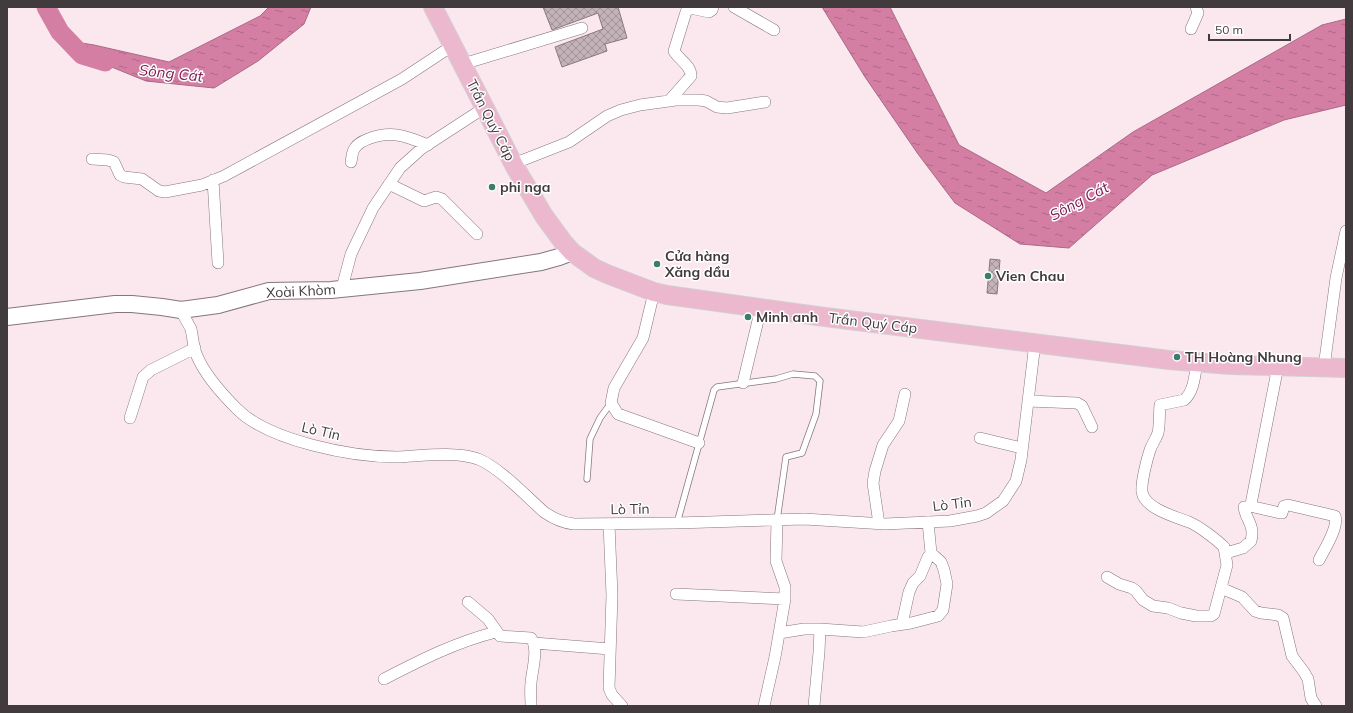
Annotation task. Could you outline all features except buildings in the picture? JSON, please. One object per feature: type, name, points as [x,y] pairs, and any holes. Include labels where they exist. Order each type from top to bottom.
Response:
[{"type":"main road","name":"Trần Quý Cáp","points":[[433,7],[484,108],[544,216],[572,252],[583,261],[607,274],[654,292],[693,299],[1035,343],[1170,360],[1346,368]]},
{"type":"street","points":[[669,101],[692,76],[692,72],[688,66],[674,51],[687,8],[709,12],[714,7]]},
{"type":"street","points":[[734,7],[774,30]]},
{"type":"street","points":[[1192,29],[1198,13],[1196,7]]},
{"type":"street","points":[[463,64],[582,28]]},
{"type":"street","points":[[92,159],[114,162],[120,175],[124,177],[142,179],[159,191],[165,192],[202,184],[231,172],[402,79],[452,46]]},
{"type":"street","points":[[514,164],[569,142],[607,116],[621,110],[640,105],[669,101],[706,101],[721,108],[765,102]]},
{"type":"street","points":[[342,288],[351,254],[373,208],[400,168],[428,145],[484,108]]},
{"type":"street","points":[[351,162],[354,148],[360,142],[376,136],[387,134],[404,136],[428,145]]},
{"type":"street","points":[[213,180],[218,263]]},
{"type":"street","points":[[389,184],[424,201],[436,197],[442,199],[477,234]]},
{"type":"street","points":[[1324,367],[1336,278],[1346,230]]},
{"type":"street","name":"Xoài Khòm","points":[[7,317],[115,304],[132,304],[181,310],[218,305],[270,290],[342,288],[445,277],[541,262],[572,252]]},
{"type":"street","points":[[654,292],[642,338],[614,388],[611,403],[618,414],[698,443]]},
{"type":"street","points":[[743,383],[761,308]]},
{"type":"street","name":"Lò Tỉn","points":[[181,310],[191,330],[196,355],[204,369],[246,418],[291,439],[355,453],[395,457],[455,456],[476,459],[493,467],[552,518],[564,523],[574,524],[818,519],[879,524],[950,521],[986,513],[997,506],[1010,492],[1016,481],[1022,448],[1035,343]]},
{"type":"street","points":[[130,418],[143,377],[151,370],[195,348]]},
{"type":"street","points":[[1107,577],[1119,584],[1132,588],[1143,600],[1153,606],[1168,608],[1181,613],[1196,616],[1211,616],[1214,614],[1227,565],[1224,547],[1190,522],[1162,512],[1145,498],[1142,492],[1150,451],[1158,430],[1160,405],[1187,398],[1191,393],[1197,362]]},
{"type":"street","points":[[1252,506],[1251,501],[1278,366]]},
{"type":"street","points":[[879,524],[873,484],[875,471],[883,445],[899,421],[904,394]]},
{"type":"street","points":[[1028,401],[1077,403],[1082,406],[1092,427]]},
{"type":"street","points":[[980,438],[1022,448]]},
{"type":"street","points":[[1226,553],[1243,548],[1251,541],[1252,528],[1245,513],[1244,507],[1252,506],[1282,513],[1284,506],[1288,505],[1335,516],[1336,520],[1332,534],[1319,560]]},
{"type":"street","points":[[764,706],[776,657],[785,599],[785,588],[776,561],[777,520]]},
{"type":"street","points":[[902,624],[909,592],[913,583],[920,576],[931,553],[928,522]]},
{"type":"street","points":[[609,524],[612,595],[610,692],[622,706]]},
{"type":"street","points":[[779,633],[804,629],[863,632],[938,616],[942,610],[947,584],[941,562],[931,553]]},
{"type":"street","points":[[1221,588],[1242,597],[1255,611],[1278,615],[1283,618],[1292,656],[1308,679],[1311,698],[1316,706]]},
{"type":"street","points":[[676,594],[785,599]]},
{"type":"street","points":[[468,602],[488,619],[500,636],[531,638],[534,643],[535,650],[531,685],[531,706]]},
{"type":"street","points":[[814,706],[820,652],[820,629]]},
{"type":"street","points":[[384,678],[451,646],[496,632]]},
{"type":"street","points":[[534,643],[610,650]]},
{"type":"lane","points":[[677,523],[698,443],[714,390],[717,387],[776,378],[792,374],[814,376],[820,381],[816,414],[802,453],[786,457],[777,520]]},
{"type":"lane","points":[[587,479],[590,439],[600,418],[611,403]]},
{"type":"water","points":[[269,7],[311,7],[304,24],[258,61],[214,88],[146,81],[82,55],[69,41],[94,45],[169,62],[260,16]]},
{"type":"water","points":[[822,7],[890,7],[959,145],[1046,193],[1133,132],[1322,25],[1346,19],[1346,105],[1284,120],[1152,175],[1069,248],[1020,244],[955,203],[918,154],[865,77]]},
{"type":"waterway","name":"Sông Cát","points":[[46,7],[60,32],[82,55],[105,62]]},
{"type":"place","name":"phi nga","points":[[492,187]]},
{"type":"place","name":"Cửa hàng Xăng dầu","points":[[657,264]]},
{"type":"place","name":"Vien Chau","points":[[988,276]]},
{"type":"place","name":"Minh anh","points":[[748,317]]},
{"type":"place","name":"TH Hoàng Nhung","points":[[1177,357]]}]
